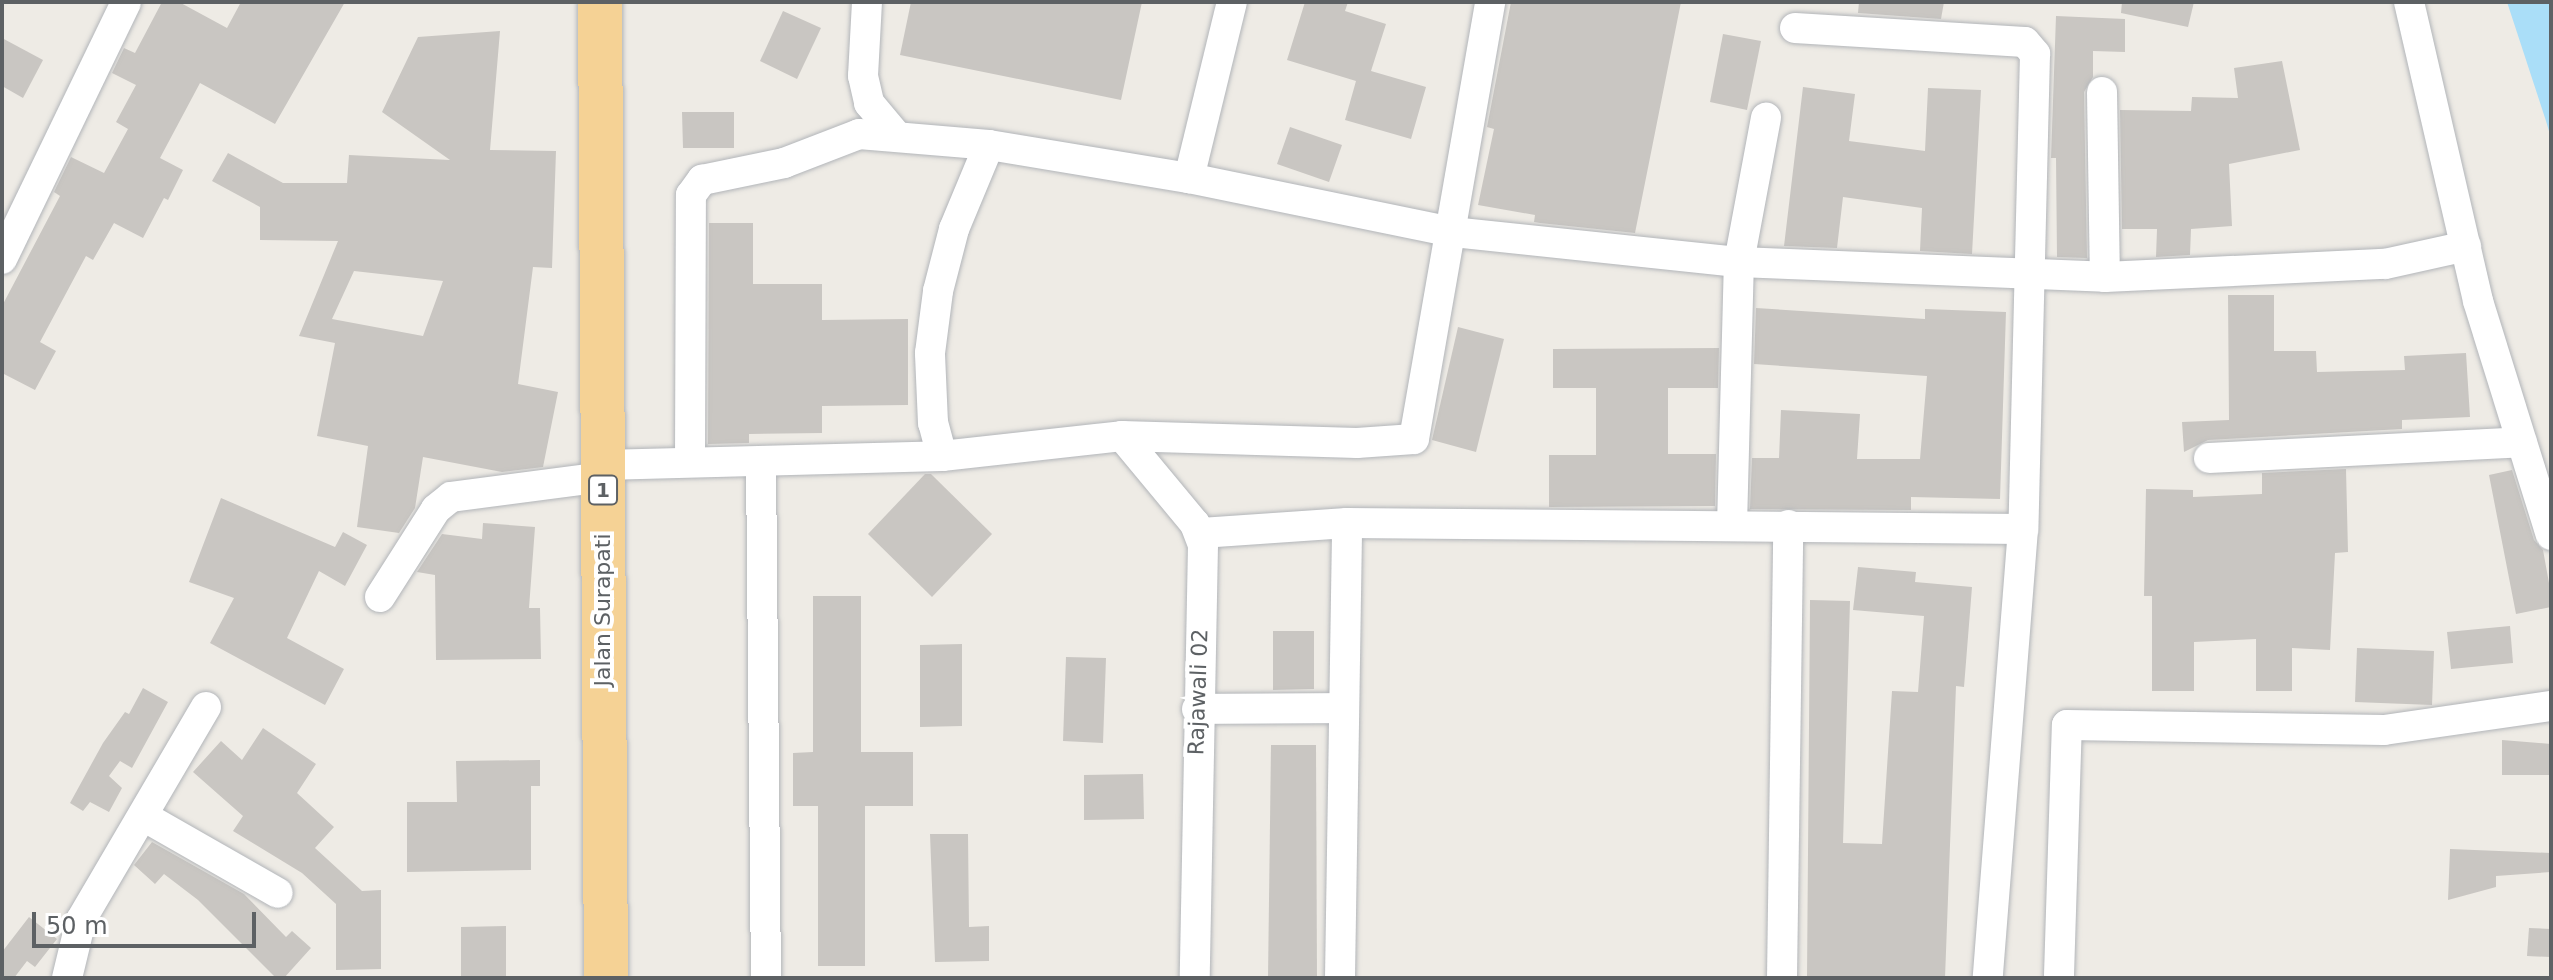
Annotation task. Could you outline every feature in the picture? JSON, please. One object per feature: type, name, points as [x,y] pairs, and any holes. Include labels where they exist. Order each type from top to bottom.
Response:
[{"type":"highway","name":"Jalan Surapati","points":[[600,2],[606,978]]},
{"type":"street","points":[[2,259],[126,2]]},
{"type":"street","points":[[867,2],[863,76],[869,103],[895,134]]},
{"type":"street","points":[[1189,178],[1232,2]]},
{"type":"street","points":[[380,597],[436,509],[451,497],[603,471],[690,461],[942,456],[1122,436],[1357,443],[1414,439],[1490,2]]},
{"type":"street","points":[[2409,2],[2466,246],[2551,535]]},
{"type":"street","points":[[1795,28],[2025,42],[2032,47],[2023,529],[1988,978]]},
{"type":"street","points":[[2102,92],[2105,277]]},
{"type":"street","points":[[1732,526],[1739,262],[1766,118]]},
{"type":"street","points":[[690,461],[691,195],[702,180],[784,163],[859,134],[895,134],[989,145],[1189,178],[1452,232],[1739,262],[2105,277],[2370,265],[2466,246]]},
{"type":"street","points":[[942,456],[933,423],[930,353],[938,291],[954,229],[989,145]]},
{"type":"street","points":[[1122,436],[1201,533],[1347,523],[2023,529]]},
{"type":"street","points":[[2209,458],[2522,442]]},
{"type":"street","points":[[761,461],[766,978]]},
{"type":"street","points":[[1340,978],[1341,708],[1347,523]]},
{"type":"street","points":[[1782,978],[1788,525]]},
{"type":"street","name":"Rajawali 02","points":[[1195,978],[1201,533]]},
{"type":"street","points":[[2059,975],[2067,725],[2384,730],[2551,706]]},
{"type":"street","points":[[67,978],[81,920],[206,707]]},
{"type":"street","points":[[1197,709],[1341,708]]},
{"type":"street","points":[[143,816],[278,893]]},
{"type":"water","points":[[2507,2],[2551,2],[2551,138],[2546,121]]},
{"type":"building","points":[[162,2],[179,2],[227,28],[241,2],[345,2],[275,124],[200,83],[160,158],[183,170],[168,200],[164,198],[143,238],[114,223],[93,260],[86,256],[40,342],[56,351],[35,390],[2,373],[2,306],[60,196],[54,192],[71,157],[104,173],[128,129],[116,122],[136,85],[112,73],[124,48],[135,53]]},
{"type":"building","points":[[911,2],[1142,2],[1121,100],[900,55]]},
{"type":"building","points":[[1305,2],[1348,2],[1345,11],[1386,24],[1371,71],[1426,87],[1411,139],[1345,120],[1356,81],[1287,60]]},
{"type":"building","points":[[1511,2],[1681,2],[1635,233],[1534,222],[1535,215],[1478,205],[1494,129],[1487,127]]},
{"type":"building","points":[[1859,2],[1944,2],[1941,19],[1858,13]]},
{"type":"building","points":[[2122,2],[2194,2],[2188,27],[2121,13]]},
{"type":"building","points":[[783,11],[821,28],[797,79],[760,61]]},
{"type":"building","points":[[2056,16],[2125,19],[2125,52],[2093,51],[2093,77],[2084,92],[2087,258],[2057,257],[2056,158],[2051,158]]},
{"type":"building","points":[[500,31],[490,150],[556,151],[552,268],[533,267],[518,384],[558,392],[543,467],[502,472],[423,457],[415,508],[399,533],[357,527],[368,446],[317,436],[335,343],[299,336],[338,241],[260,240],[260,207],[212,181],[228,153],[283,183],[347,183],[349,155],[450,160],[382,112],[418,37]],"holes":[[[354,271],[443,281],[423,336],[332,319]]]},
{"type":"building","points":[[1723,34],[1761,41],[1747,110],[1710,102]]},
{"type":"building","points":[[2,38],[43,60],[23,98],[2,86]]},
{"type":"building","points":[[2282,61],[2300,150],[2229,164],[2232,226],[2191,229],[2190,255],[2156,257],[2157,229],[2122,229],[2120,110],[2191,111],[2192,97],[2238,98],[2234,68]]},
{"type":"building","points":[[1803,87],[1855,94],[1849,141],[1925,151],[1928,88],[1981,90],[1972,254],[1920,251],[1922,208],[1843,197],[1837,248],[1784,246]]},
{"type":"building","points":[[682,112],[734,112],[734,148],[683,148]]},
{"type":"building","points":[[1290,127],[1342,145],[1329,182],[1277,164]]},
{"type":"building","points":[[709,223],[753,223],[753,284],[822,284],[822,320],[908,319],[908,405],[822,406],[822,433],[749,434],[749,443],[708,444]]},
{"type":"building","points":[[2228,295],[2274,295],[2274,351],[2316,351],[2317,372],[2405,370],[2404,356],[2466,353],[2470,417],[2402,420],[2402,429],[2208,440],[2184,452],[2182,422],[2229,420]]},
{"type":"building","points":[[1756,308],[1925,319],[1925,309],[2006,312],[2000,499],[1911,497],[1911,510],[1750,509],[1752,458],[1779,458],[1781,410],[1860,414],[1857,459],[1920,459],[1927,376],[1754,364]]},
{"type":"building","points":[[1458,327],[1504,339],[1476,452],[1432,440]]},
{"type":"building","points":[[1719,348],[1718,388],[1668,388],[1668,454],[1716,454],[1715,506],[1549,507],[1549,455],[1596,455],[1596,388],[1553,388],[1553,349]]},
{"type":"building","points":[[2346,469],[2348,552],[2335,553],[2330,650],[2292,648],[2292,691],[2256,691],[2256,639],[2194,642],[2194,691],[2152,691],[2152,596],[2144,596],[2146,489],[2193,490],[2193,497],[2262,494],[2262,473]]},
{"type":"building","points":[[2512,470],[2534,540],[2543,550],[2551,594],[2551,607],[2516,614],[2489,475]]},
{"type":"building","points":[[925,474],[931,474],[992,534],[932,597],[868,534]]},
{"type":"building","points":[[221,498],[335,547],[343,532],[367,545],[345,586],[319,571],[287,638],[344,669],[325,705],[210,643],[234,598],[189,582]]},
{"type":"building","points":[[483,523],[535,527],[529,608],[540,608],[541,659],[436,660],[435,575],[417,572],[442,534],[482,539]]},
{"type":"building","points":[[1858,567],[1916,572],[1915,582],[1972,587],[1964,687],[1956,686],[1945,978],[1807,978],[1810,600],[1850,601],[1843,843],[1882,844],[1892,691],[1918,692],[1924,616],[1853,610]]},
{"type":"building","points":[[813,596],[861,596],[861,752],[913,752],[913,806],[865,806],[865,966],[818,966],[818,806],[793,806],[793,753],[813,752]]},
{"type":"building","points":[[2510,626],[2513,663],[2451,669],[2447,632]]},
{"type":"building","points":[[1273,631],[1314,631],[1314,689],[1273,690]]},
{"type":"building","points":[[962,644],[962,726],[920,727],[920,645]]},
{"type":"building","points":[[2357,648],[2434,651],[2432,705],[2355,702]]},
{"type":"building","points":[[1066,657],[1106,658],[1103,743],[1063,741]]},
{"type":"building","points":[[143,688],[168,702],[132,768],[120,761],[109,776],[122,788],[109,812],[90,802],[83,811],[70,803],[103,743],[125,712],[129,714]]},
{"type":"building","points":[[263,728],[316,764],[297,793],[334,827],[315,848],[362,891],[381,890],[381,969],[336,970],[336,904],[302,873],[233,831],[243,816],[193,772],[221,741],[242,760]]},
{"type":"building","points":[[2502,740],[2551,744],[2551,775],[2502,775]]},
{"type":"building","points":[[1271,745],[1316,745],[1317,978],[1268,978]]},
{"type":"building","points":[[540,760],[540,786],[531,786],[531,870],[407,872],[407,802],[457,802],[456,761]]},
{"type":"building","points":[[1143,774],[1144,819],[1084,820],[1084,775]]},
{"type":"building","points":[[930,834],[968,834],[969,927],[989,926],[989,961],[935,962]]},
{"type":"building","points":[[152,842],[244,894],[286,937],[292,931],[311,948],[284,978],[276,978],[198,900],[164,874],[155,884],[134,865]]},
{"type":"building","points":[[2450,849],[2551,853],[2551,872],[2496,876],[2496,887],[2448,900]]},
{"type":"building","points":[[29,917],[57,939],[35,967],[27,961],[14,978],[2,978],[2,952]]},
{"type":"building","points":[[506,926],[506,978],[461,978],[461,927]]},
{"type":"building","points":[[2529,928],[2551,929],[2551,957],[2527,956]]}]
